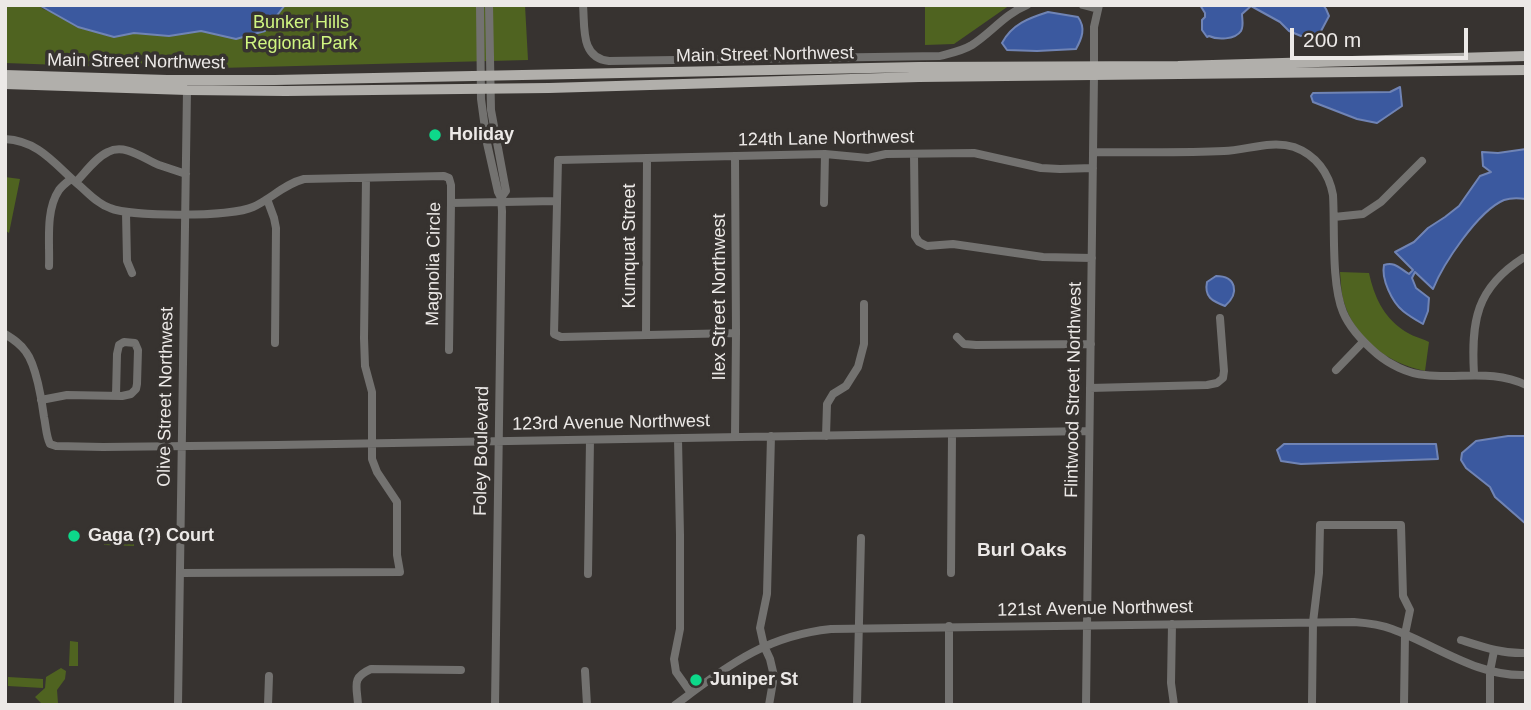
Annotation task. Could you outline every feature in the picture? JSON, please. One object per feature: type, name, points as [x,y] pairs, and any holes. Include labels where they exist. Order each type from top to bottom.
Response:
[{"type":"main road","name":"Main Street Northwest","points":[[5,84],[286,91],[561,87],[1526,56]]},
{"type":"main road","name":"Main Street Northwest","points":[[5,75],[221,80],[878,68],[1094,71],[1526,70]]},
{"type":"street","points":[[480,5],[486,76]]},
{"type":"street","points":[[486,76],[489,5]]},
{"type":"street","points":[[583,5],[585,41],[591,54],[599,60],[609,61],[940,55],[971,45],[1012,12],[1027,5]]},
{"type":"street","points":[[1083,5],[1098,7]]},
{"type":"street","name":"Flintwood Street Northwest","points":[[1086,705],[1094,27],[1098,7]]},
{"type":"street","name":"Foley Boulevard","points":[[486,76],[482,117],[501,200],[495,705]]},
{"type":"street","name":"Olive Street Northwest","points":[[178,705],[187,90]]},
{"type":"street","points":[[5,139],[23,141],[39,150],[97,201],[126,213],[235,212],[251,208],[296,181],[323,175],[366,178],[364,338],[365,366],[372,392],[372,459],[377,472],[397,502],[397,555],[400,572],[180,572]]},
{"type":"street","points":[[1093,152],[1223,151],[1269,145],[1291,146],[1310,154],[1323,168],[1331,184],[1339,300],[1349,325],[1363,342],[1387,362],[1422,375],[1501,376],[1526,385]]},
{"type":"street","points":[[49,267],[50,224],[54,201],[60,189],[108,151],[125,150],[186,174]]},
{"type":"street","name":"124th Lane Northwest","points":[[556,201],[558,160],[825,154],[867,158],[886,154],[974,153],[1041,168],[1093,168]]},
{"type":"street","points":[[824,203],[825,154]]},
{"type":"street","points":[[914,154],[915,236],[919,242],[928,246],[971,245],[1043,257],[1092,258]]},
{"type":"street","name":"Ilex Street Northwest","points":[[735,156],[735,437]]},
{"type":"street","name":"Kumquat Street","points":[[646,158],[646,335]]},
{"type":"street","points":[[1334,217],[1363,214],[1381,202],[1422,161]]},
{"type":"street","name":"Magnolia Circle","points":[[366,178],[449,178],[449,350]]},
{"type":"street","points":[[267,199],[275,228],[275,343]]},
{"type":"street","points":[[451,203],[556,201],[554,334],[561,337],[736,333]]},
{"type":"street","points":[[126,213],[127,261],[132,273]]},
{"type":"street","points":[[1474,374],[1473,335],[1481,304],[1491,285],[1506,268],[1523,258]]},
{"type":"street","points":[[826,436],[827,404],[834,394],[846,386],[858,367],[864,344],[864,304]]},
{"type":"street","points":[[1090,388],[1217,383],[1223,379],[1224,371],[1220,318]]},
{"type":"street","points":[[5,334],[16,341],[31,359],[41,400],[67,395],[117,395],[131,394],[136,389],[138,350],[135,343],[124,342],[119,345],[117,395]]},
{"type":"street","points":[[957,337],[964,344],[976,345],[1091,344]]},
{"type":"street","points":[[1336,370],[1363,342]]},
{"type":"street","name":"123rd Avenue Northwest","points":[[41,400],[47,440],[50,444],[103,447],[1089,431]]},
{"type":"street","points":[[951,573],[952,434]]},
{"type":"street","points":[[769,705],[774,676],[760,628],[768,594],[771,436]]},
{"type":"street","points":[[678,439],[680,629],[674,659],[676,671],[691,693]]},
{"type":"street","points":[[588,574],[590,440]]},
{"type":"street","points":[[1312,703],[1313,622],[1319,572],[1320,525],[1402,525],[1403,596],[1410,610],[1405,634],[1404,705]]},
{"type":"street","points":[[857,705],[860,538]]},
{"type":"street","name":"121st Avenue Northwest","points":[[676,705],[742,657],[764,646],[808,631],[858,628],[1371,623],[1405,634],[1480,669],[1502,674],[1526,675]]},
{"type":"street","points":[[1172,624],[1171,683],[1174,705]]},
{"type":"street","points":[[949,626],[949,705]]},
{"type":"street","points":[[1461,640],[1494,651],[1526,653]]},
{"type":"street","points":[[1490,705],[1490,671],[1494,651]]},
{"type":"street","points":[[358,705],[357,680],[371,669],[461,670]]},
{"type":"street","points":[[585,671],[587,705]]},
{"type":"street","points":[[268,705],[269,676]]},
{"type":"green space","name":"Bunker Hills Regional Park","points":[[5,5],[39,5],[43,9],[114,37],[134,33],[173,36],[166,5],[525,5],[528,60],[181,69],[180,65],[5,63]]},
{"type":"green space","points":[[925,5],[1010,5],[954,44],[925,45]]},
{"type":"green space","points":[[5,177],[20,179],[9,233],[5,230]]},
{"type":"green space","points":[[1340,272],[1369,273],[1377,297],[1390,318],[1406,332],[1429,342],[1425,371],[1385,355],[1364,337],[1348,313],[1342,296]]},
{"type":"green space","points":[[104,532],[134,533],[134,546],[104,545]]},
{"type":"green space","points":[[70,641],[78,642],[78,666],[69,666]]},
{"type":"green space","points":[[61,668],[66,671],[65,679],[57,690],[58,703],[43,705],[35,697],[45,688],[46,677]]},
{"type":"green space","points":[[8,677],[43,679],[43,688],[8,686]]},
{"type":"water","points":[[39,5],[285,5],[265,31],[236,39],[201,31],[169,36],[134,33],[114,37],[78,27]]},
{"type":"water","points":[[1200,5],[1323,5],[1329,16],[1320,33],[1301,36],[1251,6],[1242,14],[1242,27],[1238,34],[1230,38],[1217,38],[1207,37],[1202,30],[1205,13]]},
{"type":"water","points":[[1048,12],[1078,17],[1082,33],[1076,49],[1007,50],[1002,43],[1016,26]]},
{"type":"water","points":[[1400,87],[1402,106],[1377,123],[1357,119],[1313,102],[1311,96],[1313,93],[1390,92]]},
{"type":"water","points":[[1526,149],[1526,199],[1504,200],[1483,215],[1453,253],[1433,289],[1415,272],[1412,278],[1416,288],[1429,298],[1428,311],[1423,324],[1408,315],[1388,290],[1384,265],[1394,265],[1409,274],[1413,270],[1395,252],[1414,242],[1428,228],[1459,206],[1480,176],[1491,172],[1483,166],[1482,152]]},
{"type":"water","points":[[1216,276],[1228,279],[1234,286],[1233,296],[1225,306],[1208,295],[1207,282]]},
{"type":"water","points":[[1526,436],[1526,524],[1495,497],[1490,487],[1466,468],[1461,460],[1462,453],[1476,441]]},
{"type":"water","points":[[1284,444],[1436,444],[1438,459],[1301,464],[1281,461],[1277,450]]},
{"type":"place","name":"Holiday","points":[[435,135]]},
{"type":"place","name":"Gaga (?) Court","points":[[74,536]]},
{"type":"place","name":"Juniper St","points":[[696,680]]},
{"type":"district","name":"Burl Oaks","points":[[1022,551]]}]
